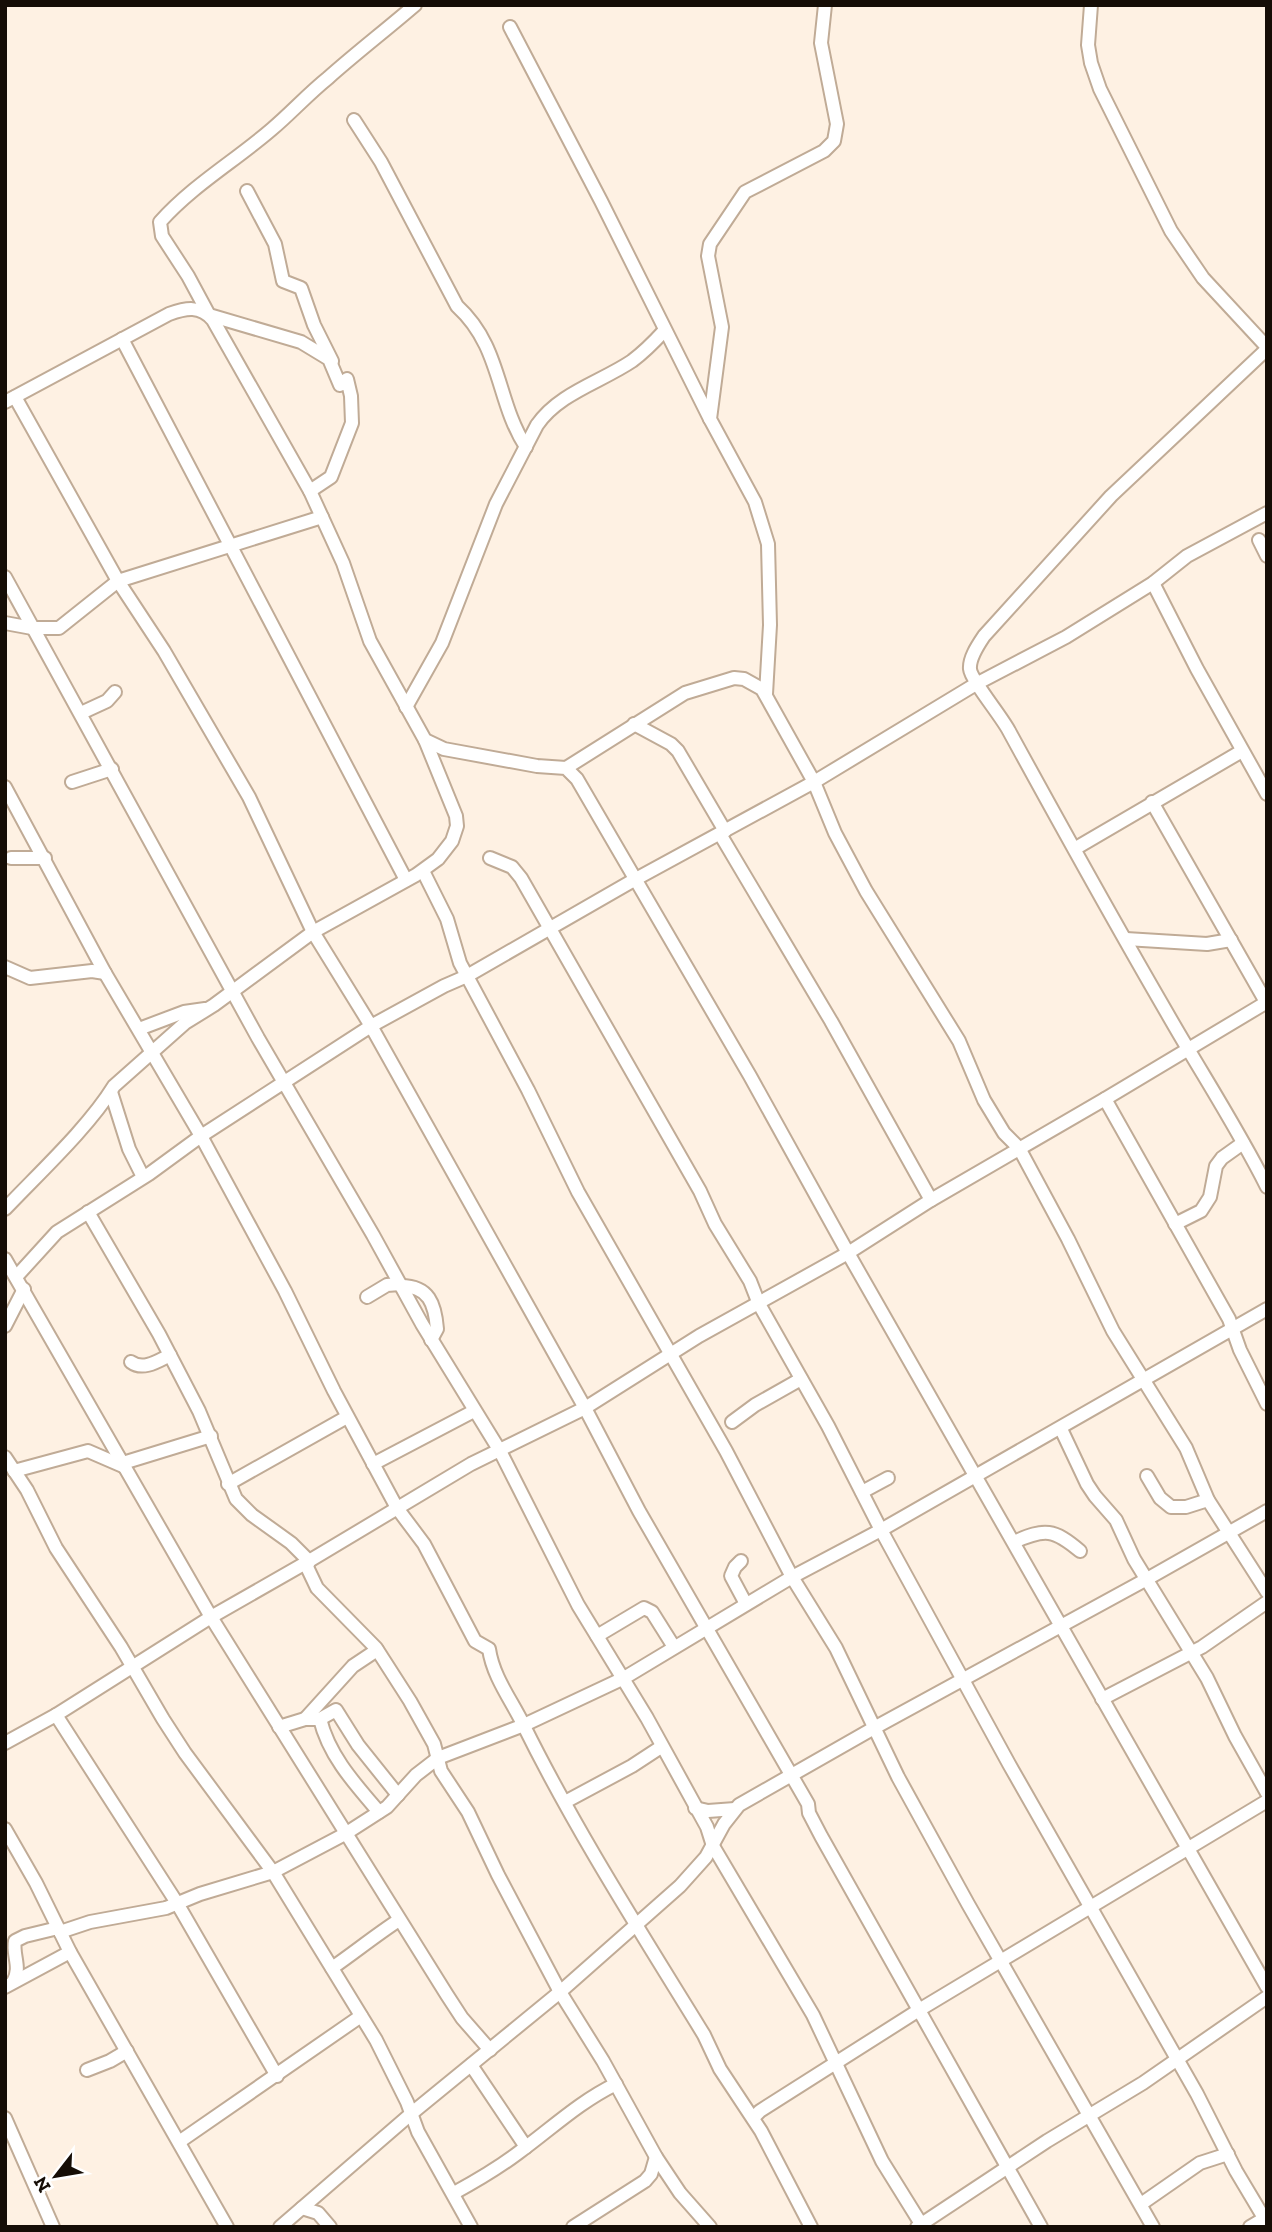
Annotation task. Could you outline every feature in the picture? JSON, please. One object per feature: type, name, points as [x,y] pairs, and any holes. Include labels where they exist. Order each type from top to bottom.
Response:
[{"type":"street","points":[[5,1209],[58,1154],[114,1086],[185,1023],[313,932],[423,871],[446,850],[457,826],[456,816],[425,740],[370,641],[343,564],[310,491],[188,276],[162,236],[160,222],[205,178],[231,162],[273,128],[415,5]]},
{"type":"street","points":[[710,419],[722,327],[709,262],[710,244],[745,191],[824,151],[834,141],[837,124],[821,43],[825,5]]},
{"type":"street","points":[[1091,5],[1088,45],[1100,89],[1171,231],[1203,278],[1267,348],[1111,496],[984,636],[970,663],[970,671],[976,684],[999,712],[1038,787],[1076,848],[1267,1187]]},
{"type":"street","points":[[510,27],[601,201],[664,331],[755,502],[768,544],[770,625],[766,694]]},
{"type":"street","points":[[354,120],[381,162],[457,306],[468,317],[491,353],[517,434],[526,447]]},
{"type":"street","points":[[247,191],[275,244],[284,281],[301,288],[341,385]]},
{"type":"street","points":[[341,385],[329,359],[301,342],[186,308],[169,314],[10,400],[118,581],[164,651],[248,797],[313,932],[371,1027],[585,1408],[639,1511],[808,1804],[821,1836],[1041,2227]]},
{"type":"street","points":[[407,707],[442,643],[496,504],[545,413],[631,361],[648,349],[664,331]]},
{"type":"street","points":[[122,340],[407,880]]},
{"type":"street","points":[[310,491],[331,477],[352,423],[347,379],[341,385]]},
{"type":"street","points":[[16,1277],[52,1237],[201,1136],[371,1027],[814,782],[976,684],[1066,636],[1153,583],[1187,556],[1267,513]]},
{"type":"street","points":[[5,624],[59,628],[118,581],[322,517]]},
{"type":"street","points":[[1259,540],[1267,556]]},
{"type":"street","points":[[5,577],[232,992],[431,1340],[500,1451],[578,1605],[624,1678],[709,1831],[713,1846],[809,2008],[882,2161],[920,2226],[1047,2141],[1088,2118],[1267,1997]]},
{"type":"street","points":[[1153,583],[1267,794]]},
{"type":"street","points":[[425,740],[444,749],[537,766],[566,768],[685,693],[734,678],[753,682],[766,694],[814,782],[835,833],[866,891],[959,1041],[977,1085],[1001,1129],[1019,1148],[1068,1239],[1108,1322],[1186,1448],[1208,1500],[1267,1592]]},
{"type":"street","points":[[81,713],[107,701],[115,692]]},
{"type":"street","points":[[634,724],[671,744],[678,751],[931,1200]]},
{"type":"street","points":[[1076,848],[1242,751]]},
{"type":"street","points":[[566,768],[577,779],[750,1076],[848,1253],[1267,1987]]},
{"type":"street","points":[[72,782],[112,769]]},
{"type":"street","points":[[5,787],[105,973],[201,1136],[397,1508],[424,1544],[475,1641],[489,1649],[491,1667],[565,1802],[704,2035],[720,2069],[775,2155],[811,2227]]},
{"type":"street","points":[[5,1744],[211,1617],[471,1464],[585,1408],[670,1354],[848,1253],[931,1200],[1267,1002],[1153,802]]},
{"type":"street","points":[[11,858],[45,858]]},
{"type":"street","points":[[490,858],[516,872],[552,929],[700,1191],[715,1224],[750,1281],[759,1304],[1055,1848],[1266,2219],[1250,2227]]},
{"type":"street","points":[[423,871],[447,919],[458,959],[528,1090],[578,1192],[726,1451],[792,1577],[836,1648],[874,1728],[1002,1962],[1088,2118],[1153,2227]]},
{"type":"street","points":[[1126,939],[1207,944],[1231,940]]},
{"type":"street","points":[[5,967],[30,978],[92,971],[105,973]]},
{"type":"street","points":[[139,1029],[184,1012],[208,1009]]},
{"type":"street","points":[[111,1092],[129,1149],[143,1177]]},
{"type":"street","points":[[1105,1099],[1233,1328],[1240,1350],[1267,1404]]},
{"type":"street","points":[[1175,1224],[1201,1211],[1210,1197],[1216,1166],[1222,1158],[1243,1143]]},
{"type":"street","points":[[88,1212],[170,1354],[211,1436],[228,1484],[241,1505],[291,1543],[309,1561]]},
{"type":"street","points":[[5,1259],[211,1617],[462,2018],[489,2050]]},
{"type":"street","points":[[367,1297],[387,1286],[419,1288],[429,1297],[437,1329],[431,1340]]},
{"type":"street","points":[[5,1326],[24,1289]]},
{"type":"street","points":[[9,1984],[18,1967],[15,1941],[25,1936],[90,1922],[155,1912],[200,1894],[273,1872],[345,1834],[379,1812],[416,1775],[438,1758],[524,1726],[624,1678],[792,1577],[977,1476],[1267,1309]]},
{"type":"street","points":[[131,1362],[139,1367],[144,1366],[170,1354]]},
{"type":"street","points":[[732,1422],[755,1405],[801,1379]]},
{"type":"street","points":[[373,1464],[474,1411]]},
{"type":"street","points":[[228,1484],[347,1416]]},
{"type":"street","points":[[1060,1429],[1094,1496],[1116,1520],[1147,1579],[1192,1651],[1267,1793]]},
{"type":"street","points":[[14,1471],[88,1451],[124,1465],[211,1436]]},
{"type":"street","points":[[5,1457],[56,1548],[110,1629],[185,1753],[273,1872],[332,1968],[389,2065],[418,2132],[471,2227]]},
{"type":"street","points":[[1147,1476],[1160,1498],[1171,1507],[1186,1507],[1208,1500]]},
{"type":"street","points":[[862,1492],[888,1479]]},
{"type":"street","points":[[280,2227],[412,2113],[561,1992],[698,1868],[735,1809],[874,1728],[1267,1511]]},
{"type":"street","points":[[1014,1542],[1046,1531],[1060,1535],[1080,1551]]},
{"type":"street","points":[[309,1561],[307,1567],[317,1588],[377,1650],[425,1727],[434,1744],[441,1772],[467,1812],[561,1992],[656,2157],[680,2193],[710,2227]]},
{"type":"street","points":[[741,1561],[731,1576],[746,1604]]},
{"type":"street","points":[[1102,1699],[1218,1637],[1267,1602]]},
{"type":"street","points":[[597,1636],[644,1608],[652,1612],[674,1647]]},
{"type":"street","points":[[305,1719],[353,1665],[377,1650]]},
{"type":"street","points":[[279,1727],[305,1719],[320,1719],[336,1710],[358,1745],[398,1795]]},
{"type":"street","points":[[56,1715],[177,1903],[277,2076]]},
{"type":"street","points":[[320,1719],[329,1747],[379,1812]]},
{"type":"street","points":[[565,1802],[661,1747]]},
{"type":"street","points":[[752,2118],[919,2010],[1267,1801]]},
{"type":"street","points":[[695,1808],[708,1811],[735,1809]]},
{"type":"street","points":[[5,1829],[33,1876],[71,1952],[227,2227]]},
{"type":"street","points":[[332,1968],[362,1944],[400,1920]]},
{"type":"street","points":[[9,1984],[71,1952]]},
{"type":"street","points":[[178,2143],[361,2016]]},
{"type":"street","points":[[87,2070],[127,2051]]},
{"type":"street","points":[[471,2065],[526,2147]]},
{"type":"street","points":[[454,2193],[483,2178],[571,2111],[616,2084]]},
{"type":"street","points":[[5,2118],[53,2227]]},
{"type":"street","points":[[1141,2204],[1200,2163],[1228,2154]]},
{"type":"street","points":[[573,2227],[645,2181],[651,2174],[656,2157]]},
{"type":"street","points":[[302,2208],[318,2213],[330,2227]]}]
